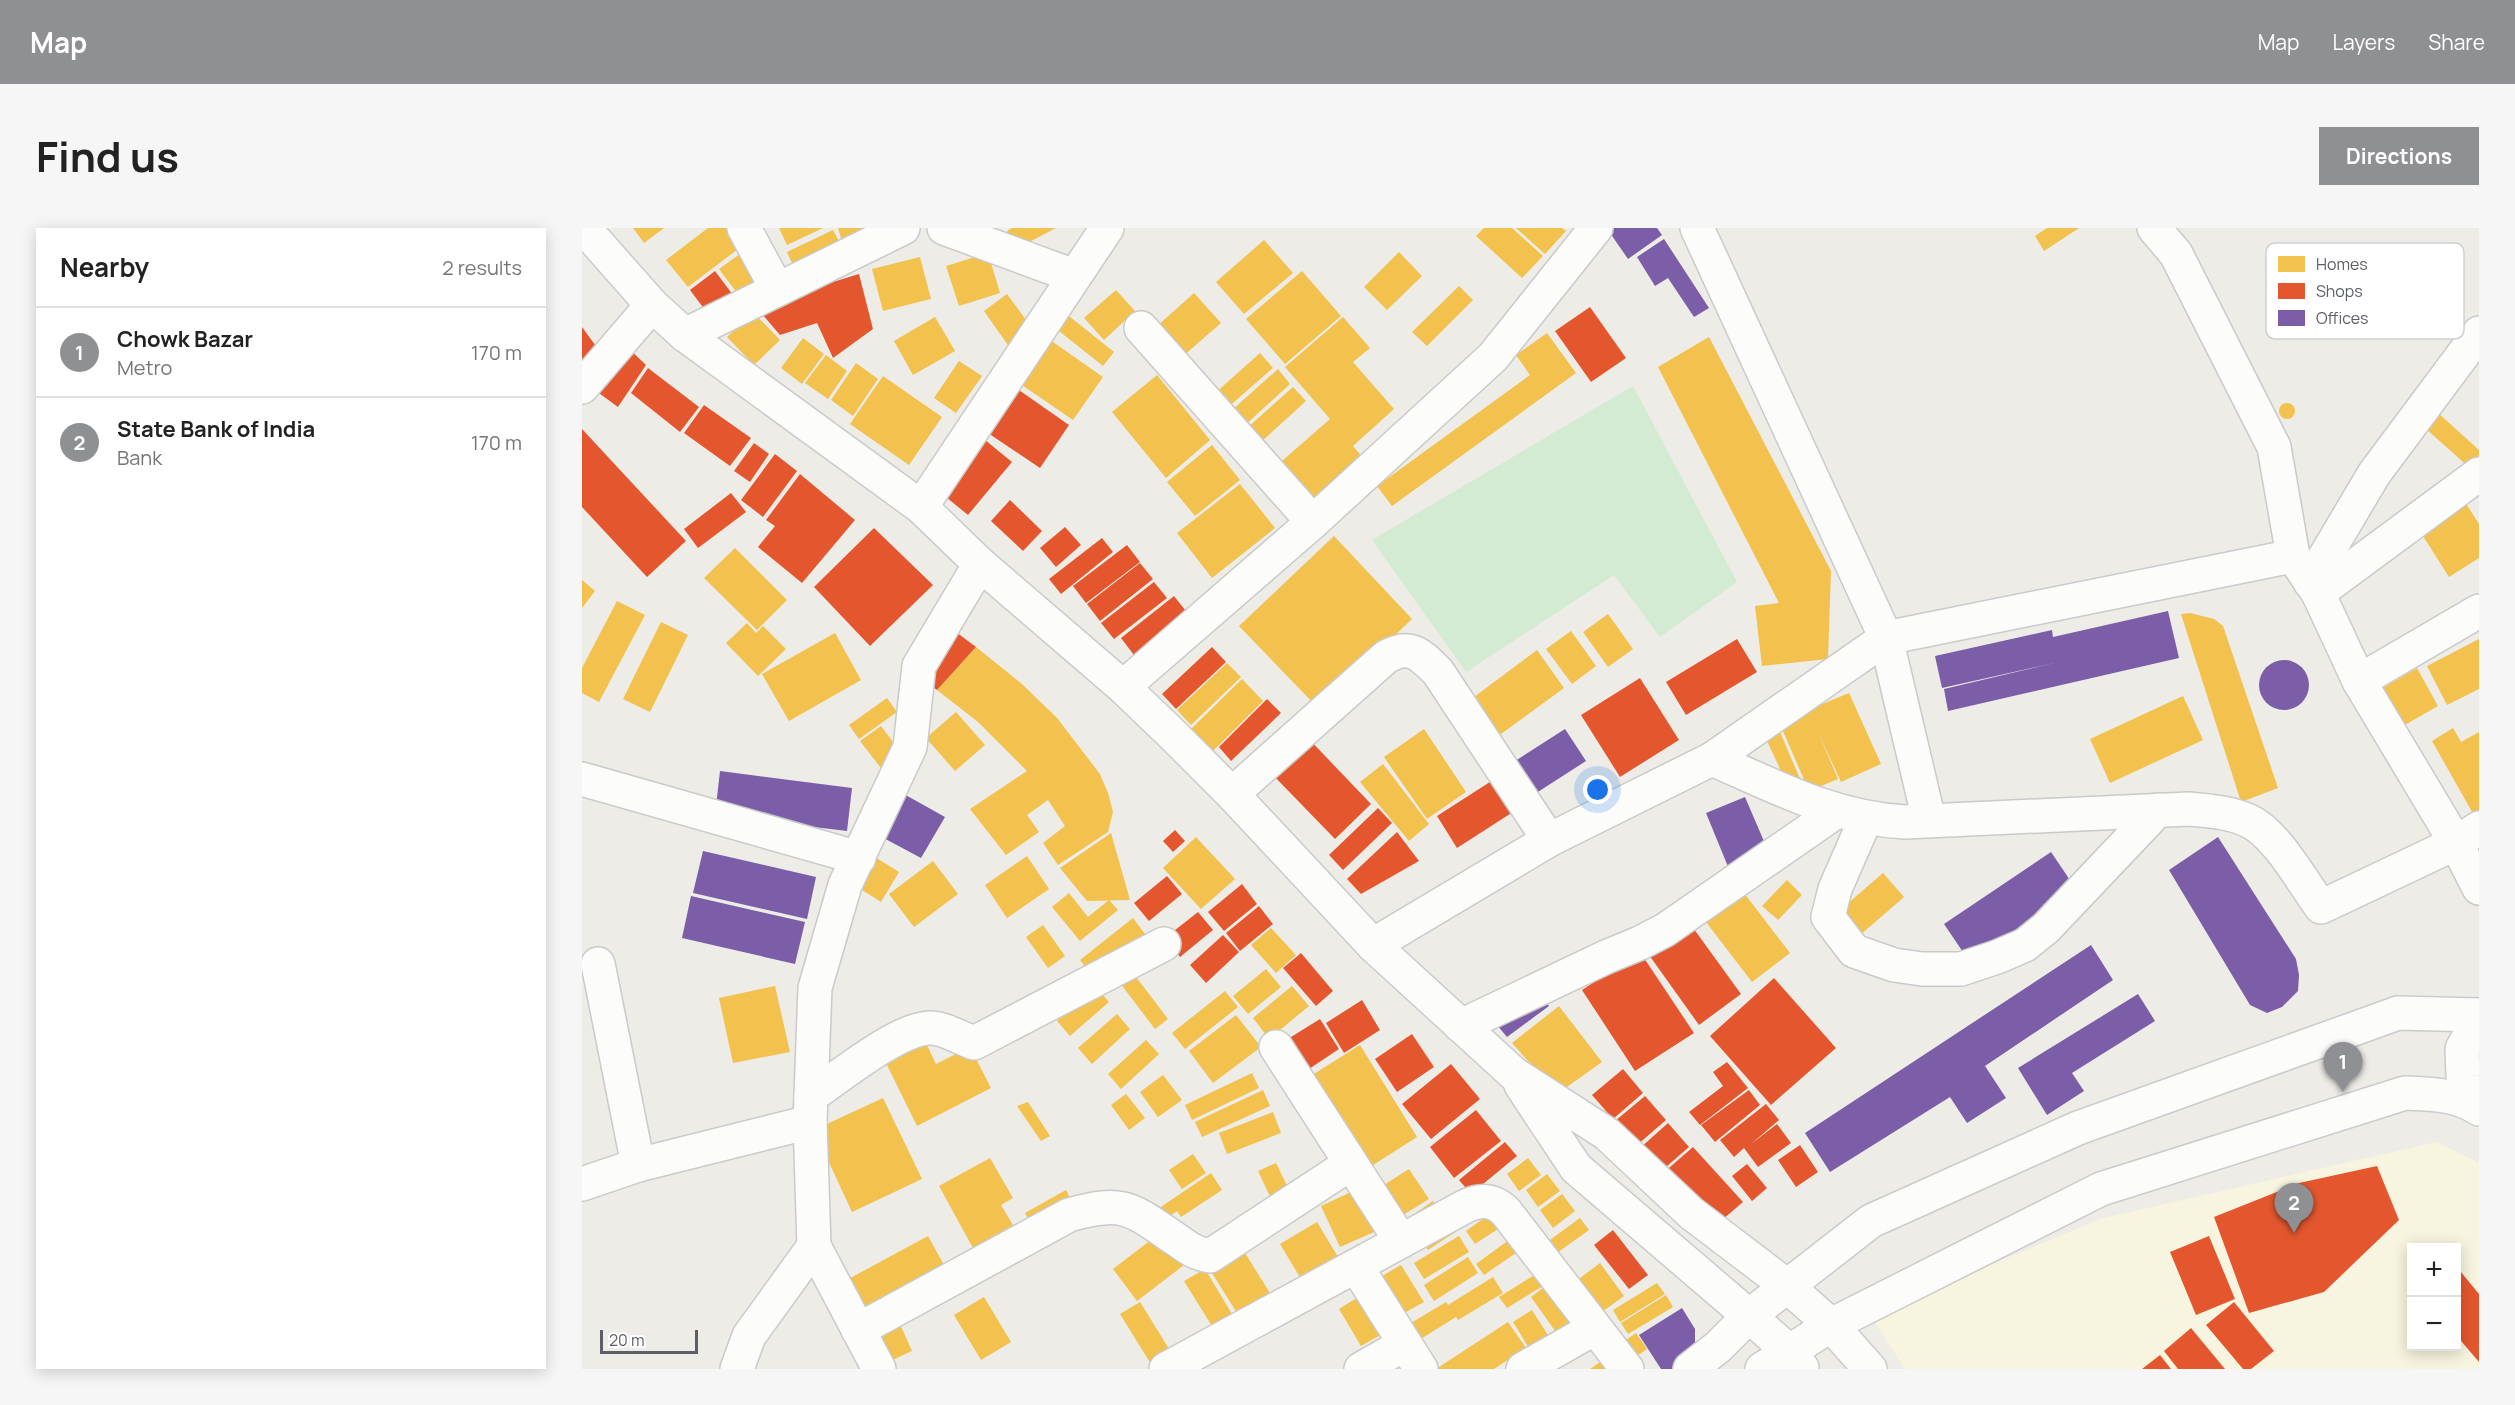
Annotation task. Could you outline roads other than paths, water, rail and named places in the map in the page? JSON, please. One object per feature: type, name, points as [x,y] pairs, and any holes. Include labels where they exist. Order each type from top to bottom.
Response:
[{"type":"street","points":[[584,228],[652,305],[686,336],[921,507],[980,564],[1123,687],[1233,794],[1373,945],[1514,1074],[1607,1134],[1691,1213],[1787,1286],[1831,1325],[1870,1369]]},
{"type":"street","points":[[744,228],[777,288]]},
{"type":"street","points":[[686,336],[777,288],[903,228]]},
{"type":"street","points":[[944,228],[1074,276]]},
{"type":"street","points":[[921,507],[1107,228]]},
{"type":"street","points":[[1123,687],[1313,522],[1492,357],[1596,228]]},
{"type":"street","points":[[1697,228],[1886,638],[1929,820]]},
{"type":"street","points":[[2154,228],[2176,254],[2274,447],[2307,577],[2359,681],[2467,836],[2479,888]]},
{"type":"street","points":[[582,387],[652,305]]},
{"type":"street","points":[[1141,328],[1313,522]]},
{"type":"street","points":[[2307,577],[2374,474],[2479,333]]},
{"type":"street","points":[[1373,945],[1549,840],[1712,759],[1886,638],[2307,577],[2479,474]]},
{"type":"street","points":[[879,1369],[814,1246],[811,1109],[815,988],[845,885],[910,747],[919,666],[980,564]]},
{"type":"street","points":[[2359,681],[2479,611]]},
{"type":"street","points":[[1233,794],[1386,657],[1397,651],[1410,650],[1424,658],[1438,672],[1549,840]]},
{"type":"street","points":[[1712,759],[1816,804],[1851,815],[1905,822],[2189,809],[2224,813],[2251,822],[2272,840],[2321,908],[2467,836]]},
{"type":"street","points":[[582,779],[859,858]]},
{"type":"street","points":[[1851,815],[1828,917],[1835,929],[1854,951],[1894,965],[1922,969],[1961,969],[2025,945],[2046,928],[2158,810]]},
{"type":"street","points":[[1461,1026],[1606,957],[1640,944],[1851,815]]},
{"type":"street","points":[[582,1184],[811,1109],[894,1040],[904,1035],[932,1028],[974,1043],[1164,944]]},
{"type":"street","points":[[598,964],[638,1165]]},
{"type":"street","points":[[1690,1369],[1718,1347],[1749,1316],[1872,1221],[2078,1128],[2398,1013],[2479,1017],[2462,1049],[2463,1076],[2474,1106]]},
{"type":"street","points":[[1276,1047],[1401,1241]]},
{"type":"street","points":[[1514,1074],[1576,1168],[1749,1316],[1785,1364],[1831,1325],[2100,1189],[2405,1093],[2437,1094],[2474,1106]]},
{"type":"street","points":[[858,1330],[1069,1215],[1099,1206],[1118,1206],[1138,1214],[1198,1254],[1210,1256],[1350,1164]]},
{"type":"street","points":[[1166,1369],[1476,1201],[1498,1204],[1627,1369]]},
{"type":"street","points":[[737,1369],[749,1336],[814,1246]]},
{"type":"street","points":[[1356,1266],[1413,1356],[1360,1369]]},
{"type":"street","points":[[1523,1369],[1595,1328]]},
{"type":"place","name":"Chowk Bazar","points":[[2343,1092]]},
{"type":"place","name":"State Bank of India","points":[[2294,1233]]}]
